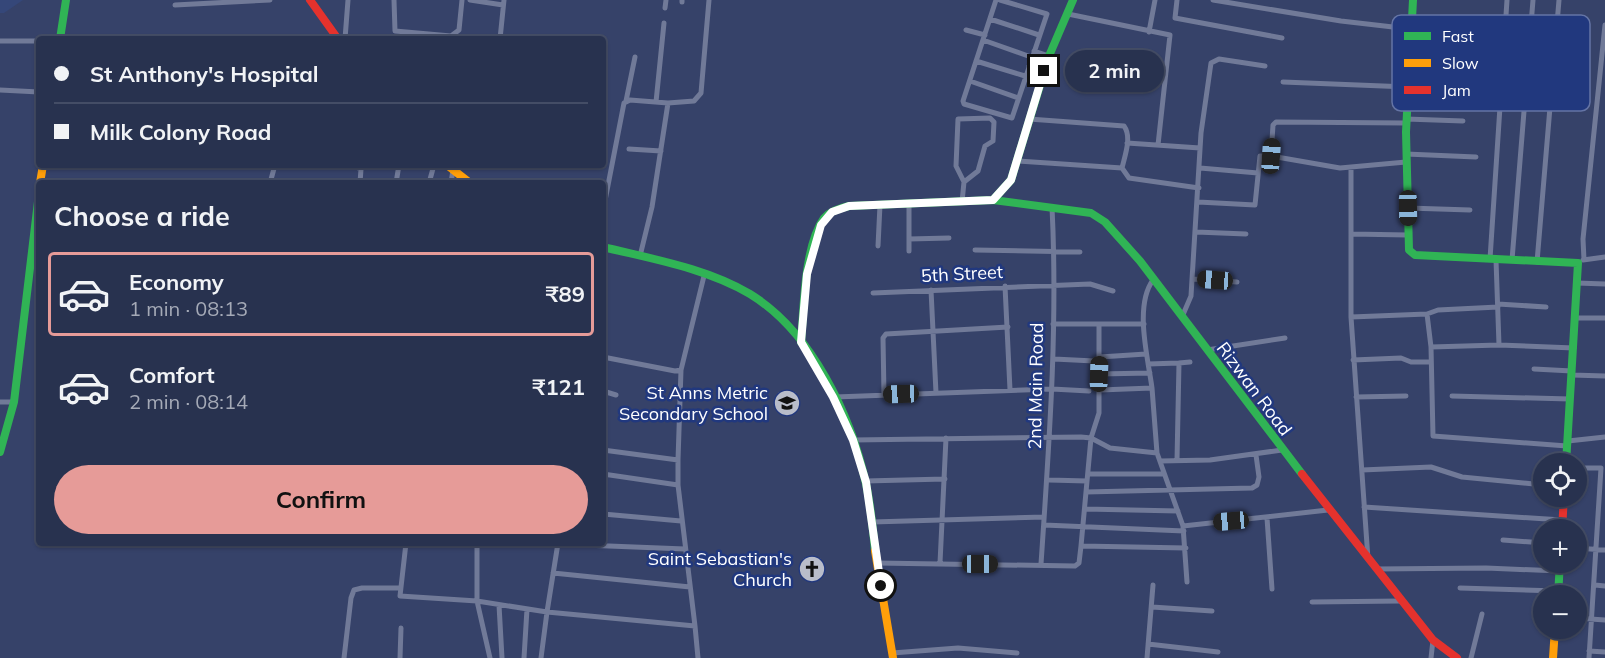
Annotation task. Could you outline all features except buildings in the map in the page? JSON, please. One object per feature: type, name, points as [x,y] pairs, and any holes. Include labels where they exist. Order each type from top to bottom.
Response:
[{"type":"street","points":[[60,36],[66,0]]},
{"type":"street","points":[[175,5],[270,0]]},
{"type":"street","points":[[310,0],[336,36]]},
{"type":"street","points":[[345,36],[348,0]]},
{"type":"street","points":[[394,0],[395,31],[451,36],[459,30],[462,0]]},
{"type":"street","points":[[470,0],[503,3],[500,36]]},
{"type":"street","points":[[665,8],[666,0]]},
{"type":"street","points":[[626,100],[668,103],[694,101],[701,93],[709,0]]},
{"type":"street","points":[[998,0],[1047,14],[1012,118],[964,104],[990,19],[998,0]]},
{"type":"street","points":[[993,200],[1011,180],[1049,56],[1073,0]]},
{"type":"street","points":[[1149,32],[1155,0]]},
{"type":"street","points":[[1177,0],[1175,18],[1282,38]]},
{"type":"street","points":[[1213,0],[1392,28]]},
{"type":"street","points":[[1413,0],[1413,15]]},
{"type":"street","points":[[1506,15],[1507,0]]},
{"type":"street","points":[[1532,15],[1533,0]]},
{"type":"street","points":[[1558,15],[1559,0]]},
{"type":"street","points":[[1068,14],[1171,37],[1158,145]]},
{"type":"street","points":[[990,19],[1039,35]]},
{"type":"street","points":[[656,102],[664,23]]},
{"type":"street","points":[[1567,453],[1576,283],[1581,261],[1605,25]]},
{"type":"street","points":[[966,30],[1033,54],[1049,56]]},
{"type":"street","points":[[0,41],[36,41]]},
{"type":"street","points":[[606,194],[621,110],[626,100],[635,57]]},
{"type":"street","points":[[1182,317],[1189,303],[1192,279],[1200,148],[1212,61],[1219,59],[1265,66]]},
{"type":"street","points":[[976,61],[1025,76]]},
{"type":"street","points":[[1029,66],[1044,71]]},
{"type":"street","points":[[970,81],[1018,98]]},
{"type":"street","points":[[1283,82],[1392,86]]},
{"type":"street","points":[[0,90],[36,92]]},
{"type":"street","points":[[640,256],[652,207],[668,103]]},
{"type":"street","points":[[1407,111],[1410,253],[1537,262],[1581,261],[1605,257]]},
{"type":"street","points":[[1499,345],[1493,259],[1501,111]]},
{"type":"street","points":[[1512,260],[1524,111]]},
{"type":"street","points":[[1537,262],[1550,111]]},
{"type":"street","points":[[962,202],[964,182],[956,166],[958,119],[990,118],[994,122],[993,141],[985,146],[978,171],[964,182]]},
{"type":"street","points":[[1029,119],[1124,126],[1127,130],[1127,143],[1122,168],[1129,178],[1199,188]]},
{"type":"street","points":[[1271,156],[1273,125],[1276,122],[1463,121]]},
{"type":"street","points":[[1127,143],[1200,148]]},
{"type":"street","points":[[629,149],[661,151]]},
{"type":"street","points":[[1198,202],[1253,205],[1260,156],[1351,168],[1406,158],[1476,157]]},
{"type":"street","points":[[1018,161],[1122,168]]},
{"type":"street","points":[[451,168],[466,180]]},
{"type":"street","points":[[1200,168],[1258,173]]},
{"type":"street","points":[[1351,168],[1351,317],[1368,561]]},
{"type":"street","name":"Rizwan Road","points":[[801,342],[807,274],[821,225],[828,214],[842,207],[993,200],[1091,213],[1116,232],[1368,561],[1434,640],[1457,658]]},
{"type":"street","points":[[909,204],[909,251]]},
{"type":"street","points":[[878,246],[880,205]]},
{"type":"street","name":"2nd Main Road","points":[[1041,564],[1054,359],[1053,207]]},
{"type":"street","points":[[1408,208],[1470,210]]},
{"type":"street","points":[[0,452],[14,402],[36,215]]},
{"type":"street","points":[[1196,232],[1246,234]]},
{"type":"street","points":[[1352,234],[1408,235]]},
{"type":"street","points":[[909,239],[949,238]]},
{"type":"street","points":[[606,248],[704,276],[750,294],[801,342],[833,397],[853,440],[866,482],[892,655],[958,648],[1017,653]]},
{"type":"street","points":[[975,250],[1080,252]]},
{"type":"street","points":[[698,658],[681,521],[678,460],[681,370],[704,276]]},
{"type":"street","points":[[1192,279],[1237,282]]},
{"type":"street","points":[[1153,280],[1145,297],[1144,324],[1157,453],[1183,529],[1187,582]]},
{"type":"street","points":[[1576,283],[1605,284]]},
{"type":"street","name":"5th Street","points":[[873,292],[1094,284],[1113,291]]},
{"type":"street","points":[[1005,286],[1010,390]]},
{"type":"street","points":[[931,291],[936,393]]},
{"type":"street","points":[[1351,317],[1427,314],[1438,310],[1498,305],[1546,307]]},
{"type":"street","points":[[1427,314],[1431,347],[1433,436],[1568,443],[1605,437]]},
{"type":"street","points":[[1575,318],[1605,318]]},
{"type":"street","points":[[1053,324],[1144,324]]},
{"type":"street","points":[[877,563],[1077,565],[1081,546],[1091,438],[1098,417],[1099,324]]},
{"type":"street","points":[[884,395],[883,338],[886,334],[1008,327]]},
{"type":"street","points":[[1207,350],[1285,338]]},
{"type":"street","points":[[1431,347],[1499,345],[1574,348]]},
{"type":"street","points":[[1054,359],[1097,359],[1146,354]]},
{"type":"street","points":[[606,358],[675,371],[681,370]]},
{"type":"street","points":[[1353,360],[1401,358],[1411,362],[1431,362]]},
{"type":"street","points":[[1148,364],[1190,362]]},
{"type":"street","points":[[1177,460],[1179,363]]},
{"type":"street","points":[[1534,369],[1605,376]]},
{"type":"street","points":[[1099,374],[1150,373]]},
{"type":"street","points":[[1100,390],[1152,388]]},
{"type":"street","points":[[833,397],[1052,389],[1089,391]]},
{"type":"street","points":[[606,393],[616,395]]},
{"type":"street","points":[[1356,397],[1406,396]]},
{"type":"street","points":[[1452,396],[1570,399]]},
{"type":"street","points":[[0,402],[14,402]]},
{"type":"street","points":[[940,563],[946,438]]},
{"type":"street","points":[[853,440],[1091,438],[1110,448],[1157,453]]},
{"type":"street","points":[[606,450],[678,460]]},
{"type":"street","points":[[1160,461],[1256,455],[1282,450]]},
{"type":"street","points":[[1086,492],[1170,492],[1256,487],[1259,477],[1256,455]]},
{"type":"street","points":[[1362,470],[1431,467],[1462,477],[1533,484]]},
{"type":"street","points":[[1587,468],[1603,468],[1602,514],[1588,658]]},
{"type":"street","points":[[606,474],[678,485]]},
{"type":"street","points":[[1088,474],[1164,474]]},
{"type":"street","points":[[866,482],[945,479]]},
{"type":"street","points":[[1048,480],[1087,481]]},
{"type":"street","points":[[1364,507],[1547,519]]},
{"type":"street","points":[[1085,508],[1178,511]]},
{"type":"street","points":[[1044,525],[1183,529],[1328,510]]},
{"type":"street","points":[[606,514],[681,521]]},
{"type":"street","points":[[872,522],[1044,517]]},
{"type":"street","points":[[1267,518],[1272,590]]},
{"type":"street","points":[[1503,540],[1533,542]]},
{"type":"street","points":[[406,546],[399,588],[400,597],[477,601],[548,612],[695,626]]},
{"type":"street","points":[[477,546],[477,601],[490,658]]},
{"type":"street","points":[[542,658],[558,546]]},
{"type":"street","points":[[606,546],[685,549]]},
{"type":"street","points":[[1081,546],[1186,548]]},
{"type":"street","points":[[1587,549],[1605,550]]},
{"type":"street","points":[[1377,569],[1533,567]]},
{"type":"street","points":[[553,573],[690,587]]},
{"type":"street","points":[[1147,658],[1153,585]]},
{"type":"street","points":[[1595,585],[1605,586]]},
{"type":"street","points":[[344,658],[351,598],[354,590],[399,588]]},
{"type":"street","points":[[1460,588],[1533,592]]},
{"type":"street","points":[[1312,602],[1351,599],[1402,601]]},
{"type":"street","points":[[499,605],[502,658]]},
{"type":"street","points":[[1152,607],[1212,611]]},
{"type":"street","points":[[524,658],[527,609]]},
{"type":"street","points":[[1471,658],[1482,614]]},
{"type":"street","points":[[1587,619],[1605,620]]},
{"type":"street","points":[[400,658],[401,628]]},
{"type":"street","points":[[1553,658],[1554,639]]},
{"type":"street","points":[[1431,658],[1434,640]]},
{"type":"street","points":[[1148,644],[1218,652]]},
{"type":"street","points":[[1589,651],[1605,652]]},
{"type":"water","points":[[0,0],[23,0],[4,13],[0,13]]},
{"type":"traffic: fast","points":[[60,36],[66,0]]},
{"type":"traffic: fast","points":[[993,200],[1011,180],[1049,56],[1073,0]]},
{"type":"traffic: fast","points":[[1412,15],[1413,0]]},
{"type":"traffic: fast","points":[[1407,111],[1409,250],[1415,255],[1578,263],[1567,453]]},
{"type":"traffic: fast","points":[[801,342],[806,278],[812,244],[824,218],[835,210],[849,206],[993,200],[1091,213],[1105,222],[1140,261],[1302,474]]},
{"type":"traffic: fast","points":[[0,452],[14,402],[36,218]]},
{"type":"traffic: fast","points":[[606,248],[678,265],[715,277],[750,294],[772,310],[792,330],[826,377],[850,431],[868,492],[875,551]]},
{"type":"traffic: fast","points":[[1559,573],[1559,585]]},
{"type":"traffic: slow","points":[[40,180],[42,168]]},
{"type":"traffic: slow","points":[[451,168],[466,180]]},
{"type":"traffic: slow","points":[[875,551],[893,658]]},
{"type":"traffic: slow","points":[[1553,658],[1554,639]]},
{"type":"traffic: jam","points":[[310,0],[336,36]]},
{"type":"traffic: jam","points":[[1302,474],[1433,640],[1457,658]]},
{"type":"traffic: jam","points":[[1563,507],[1563,519]]},
{"type":"place","name":"St Anns Metric Secondary School","points":[[787,403]]},
{"type":"place","name":"Saint Sebastian's Church","points":[[812,569]]},
{"type":"route","points":[[881,586],[866,482],[853,440],[833,397],[801,342],[807,274],[821,225],[832,212],[842,207],[993,200],[1011,180],[1044,71]]}]
